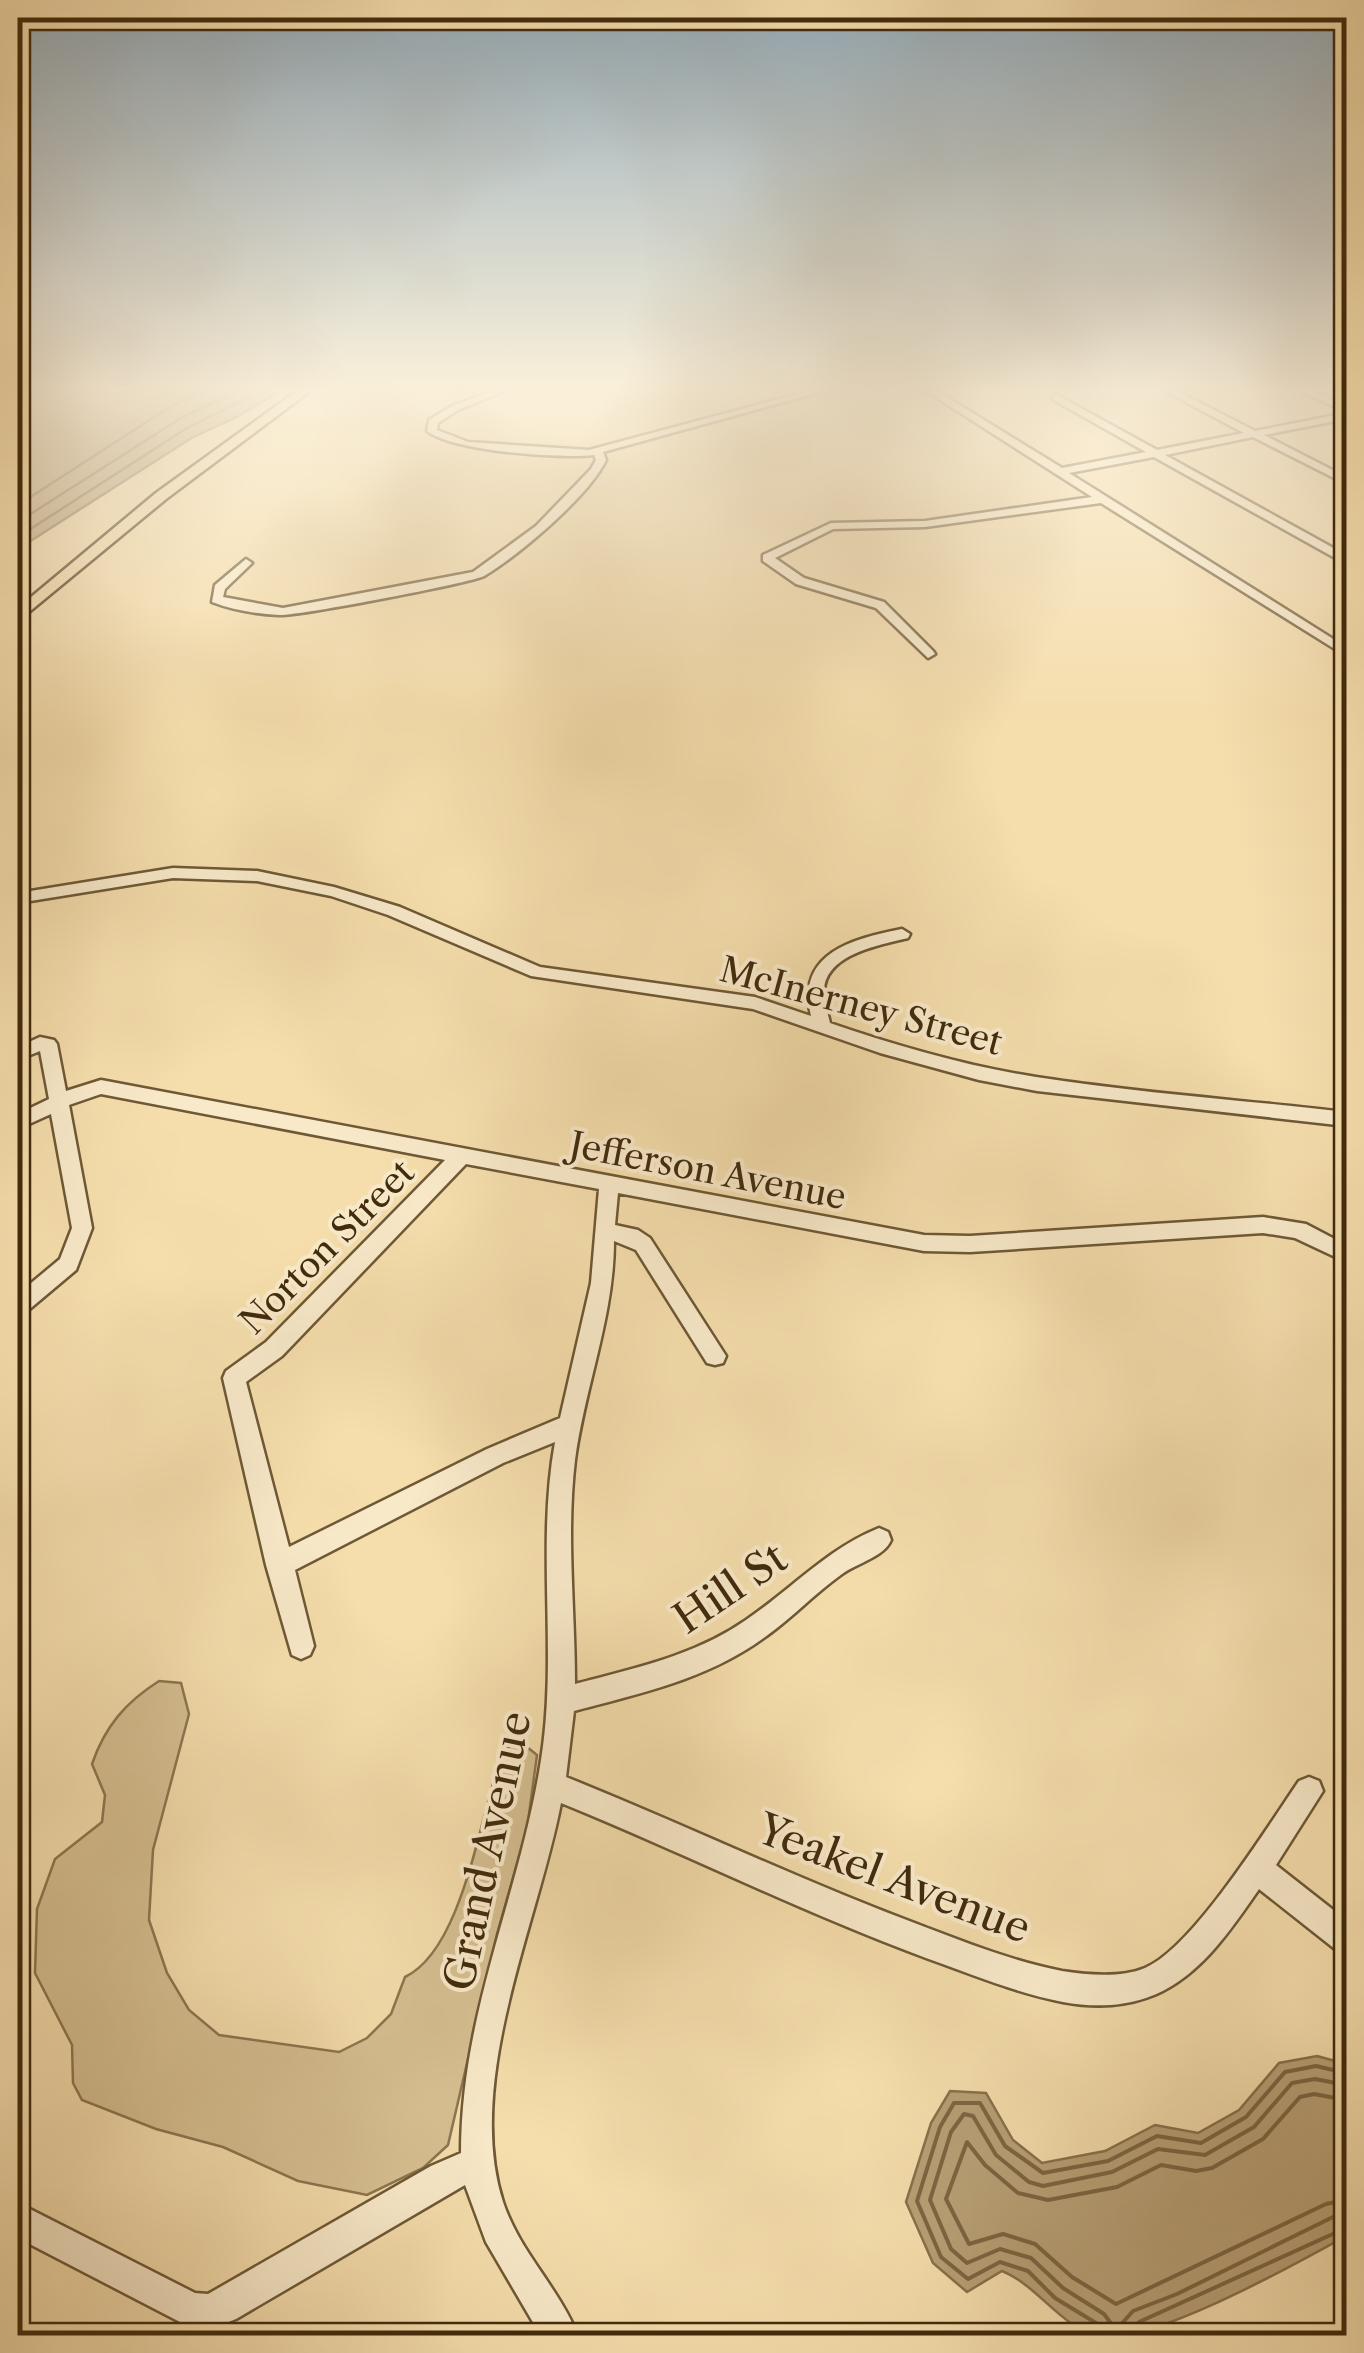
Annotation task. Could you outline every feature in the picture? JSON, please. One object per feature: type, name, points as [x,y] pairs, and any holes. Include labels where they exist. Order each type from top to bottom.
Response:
[{"type":"main road","points":[[18,616],[155,501]]},
{"type":"street","points":[[246,564],[219,588],[216,598],[276,613],[468,577],[489,568],[518,546],[566,501]]},
{"type":"street","points":[[928,654],[880,605],[800,581],[768,558],[831,526],[925,524],[1091,501]]},
{"type":"street","points":[[1107,501],[1346,652]]},
{"type":"street","points":[[1240,501],[1346,560]]},
{"type":"street","points":[[1328,550],[1346,546]]},
{"type":"street","name":"McInerney Street","points":[[18,898],[174,873],[257,876],[334,892],[394,911],[537,972],[755,1004],[933,1062],[1017,1081],[1346,1119]]},
{"type":"street","points":[[822,1027],[814,990],[820,972],[857,948],[902,934]]},
{"type":"street","points":[[18,1054],[48,1044],[81,1206],[80,1243],[69,1264],[18,1306]]},
{"type":"street","name":"Jefferson Avenue","points":[[18,1122],[60,1101],[101,1087],[610,1186],[924,1242],[970,1244],[1263,1225],[1299,1230],[1346,1254]]},
{"type":"street","name":"Norton Street","points":[[279,1566],[234,1378],[274,1349],[460,1157]]},
{"type":"street","name":"Grand Avenue","points":[[562,2336],[482,2202],[478,2162],[480,2074],[550,1785],[560,1702],[559,1511],[569,1426],[594,1327],[610,1186]]},
{"type":"street","points":[[606,1232],[631,1236],[642,1244],[715,1356]]},
{"type":"street","points":[[301,1646],[279,1566],[496,1456],[569,1426]]},
{"type":"street","name":"Hill St","points":[[560,1702],[672,1672],[715,1654],[757,1628],[836,1564],[879,1540]]},
{"type":"street","name":"Yeakel Avenue","points":[[550,1785],[645,1822],[880,1927],[974,1960],[1080,1989],[1138,1986],[1162,1976],[1192,1948],[1256,1868],[1309,1791]]},
{"type":"street","points":[[1256,1868],[1346,1938]]},
{"type":"street","points":[[18,2220],[170,2300],[208,2312],[224,2307],[443,2178],[478,2162]]},
{"type":"shaded area","points":[[159,1681],[181,1683],[189,1714],[153,1850],[149,1920],[167,1973],[189,2010],[219,2035],[339,2052],[367,2038],[391,2014],[405,1977],[425,1961],[442,1938],[468,1875],[504,1749],[521,1742],[537,1755],[527,1829],[497,1934],[448,2145],[423,2168],[367,2195],[298,2181],[223,2147],[156,2129],[82,2100],[73,2083],[72,2045],[35,1973],[37,1909],[55,1859],[102,1822],[105,1795],[92,1764],[103,1738],[127,1706]]},
{"type":"water","points":[[18,501],[93,501],[18,549]]},
{"type":"water","points":[[1317,2056],[1346,2064],[1346,2236],[1222,2300],[1150,2329],[1120,2336],[1097,2336],[1071,2324],[1015,2277],[1002,2271],[967,2292],[933,2263],[906,2202],[931,2123],[950,2091],[986,2093],[1013,2140],[1042,2163],[1105,2151],[1155,2125],[1198,2133],[1239,2110],[1279,2063]]}]
